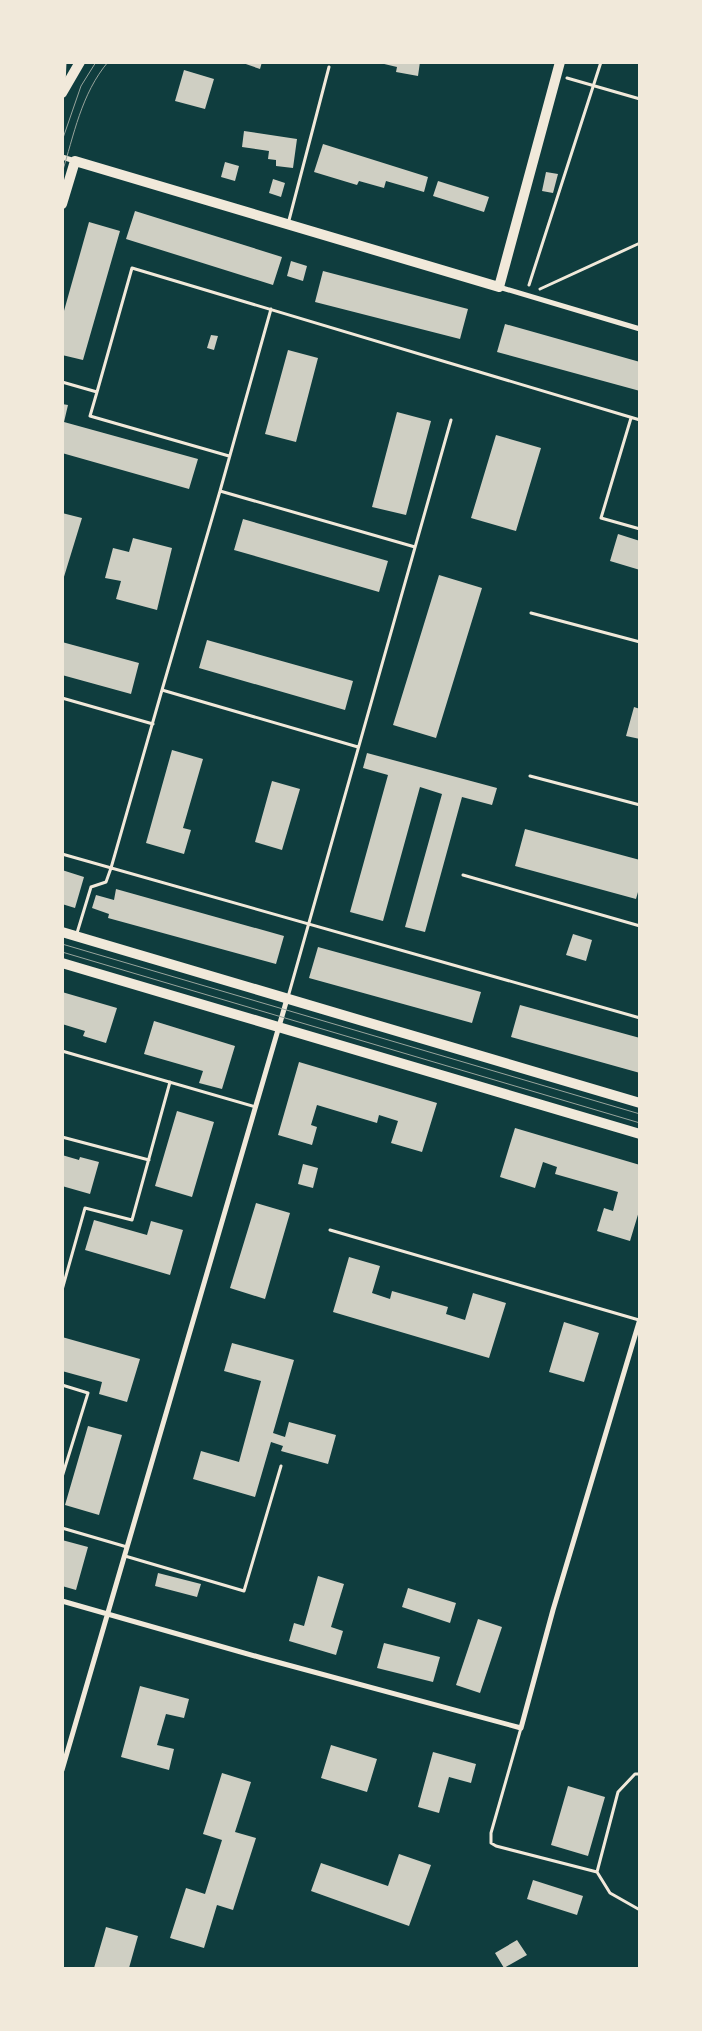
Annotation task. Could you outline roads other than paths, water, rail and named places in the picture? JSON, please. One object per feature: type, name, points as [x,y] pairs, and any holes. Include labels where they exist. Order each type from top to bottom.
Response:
[{"type":"main road","points":[[63,92],[80,62]]},
{"type":"main road","points":[[62,204],[75,161],[499,287],[560,62]]},
{"type":"main road","points":[[62,932],[640,1103]]},
{"type":"main road","points":[[62,963],[640,1134]]},
{"type":"street","points":[[63,92],[64,62]]},
{"type":"street","points":[[62,157],[75,161]]},
{"type":"street","points":[[499,287],[640,329]]},
{"type":"street","points":[[62,1770],[257,1107],[287,998]]},
{"type":"street","points":[[62,1601],[521,1728],[552,1610],[639,1320]]},
{"type":"lane","points":[[288,224],[329,66]]},
{"type":"lane","points":[[229,456],[90,416],[132,268],[640,420]]},
{"type":"lane","points":[[76,936],[91,887],[106,882],[111,868],[271,309]]},
{"type":"lane","points":[[62,382],[97,392]]},
{"type":"lane","points":[[631,418],[601,518],[640,530]]},
{"type":"lane","points":[[287,998],[451,420]]},
{"type":"lane","points":[[220,491],[415,547]]},
{"type":"lane","points":[[162,690],[358,747]]},
{"type":"lane","points":[[62,698],[153,724]]},
{"type":"lane","points":[[62,854],[640,1018]]},
{"type":"lane","points":[[463,875],[640,926]]},
{"type":"lane","points":[[62,1051],[257,1107]]},
{"type":"lane","points":[[62,1290],[86,1208],[132,1220],[170,1082]]},
{"type":"lane","points":[[62,1137],[149,1160]]},
{"type":"lane","points":[[330,1230],[639,1320]]},
{"type":"lane","points":[[62,1385],[88,1393],[62,1477]]},
{"type":"lane","points":[[125,1556],[244,1591],[281,1466]]},
{"type":"lane","points":[[62,1528],[128,1547]]},
{"type":"lane","points":[[521,1728],[491,1833],[491,1843],[597,1872],[610,1893],[640,1910]]},
{"type":"lane","points":[[597,1872],[618,1792],[635,1774],[640,1774]]},
{"type":"tram line","points":[[62,141],[81,86],[96,62]]},
{"type":"tram line","points":[[62,173],[79,115],[91,88],[108,62]]},
{"type":"tram line","points":[[62,944],[640,1114]]},
{"type":"tram line","points":[[62,952],[640,1123]]}]
